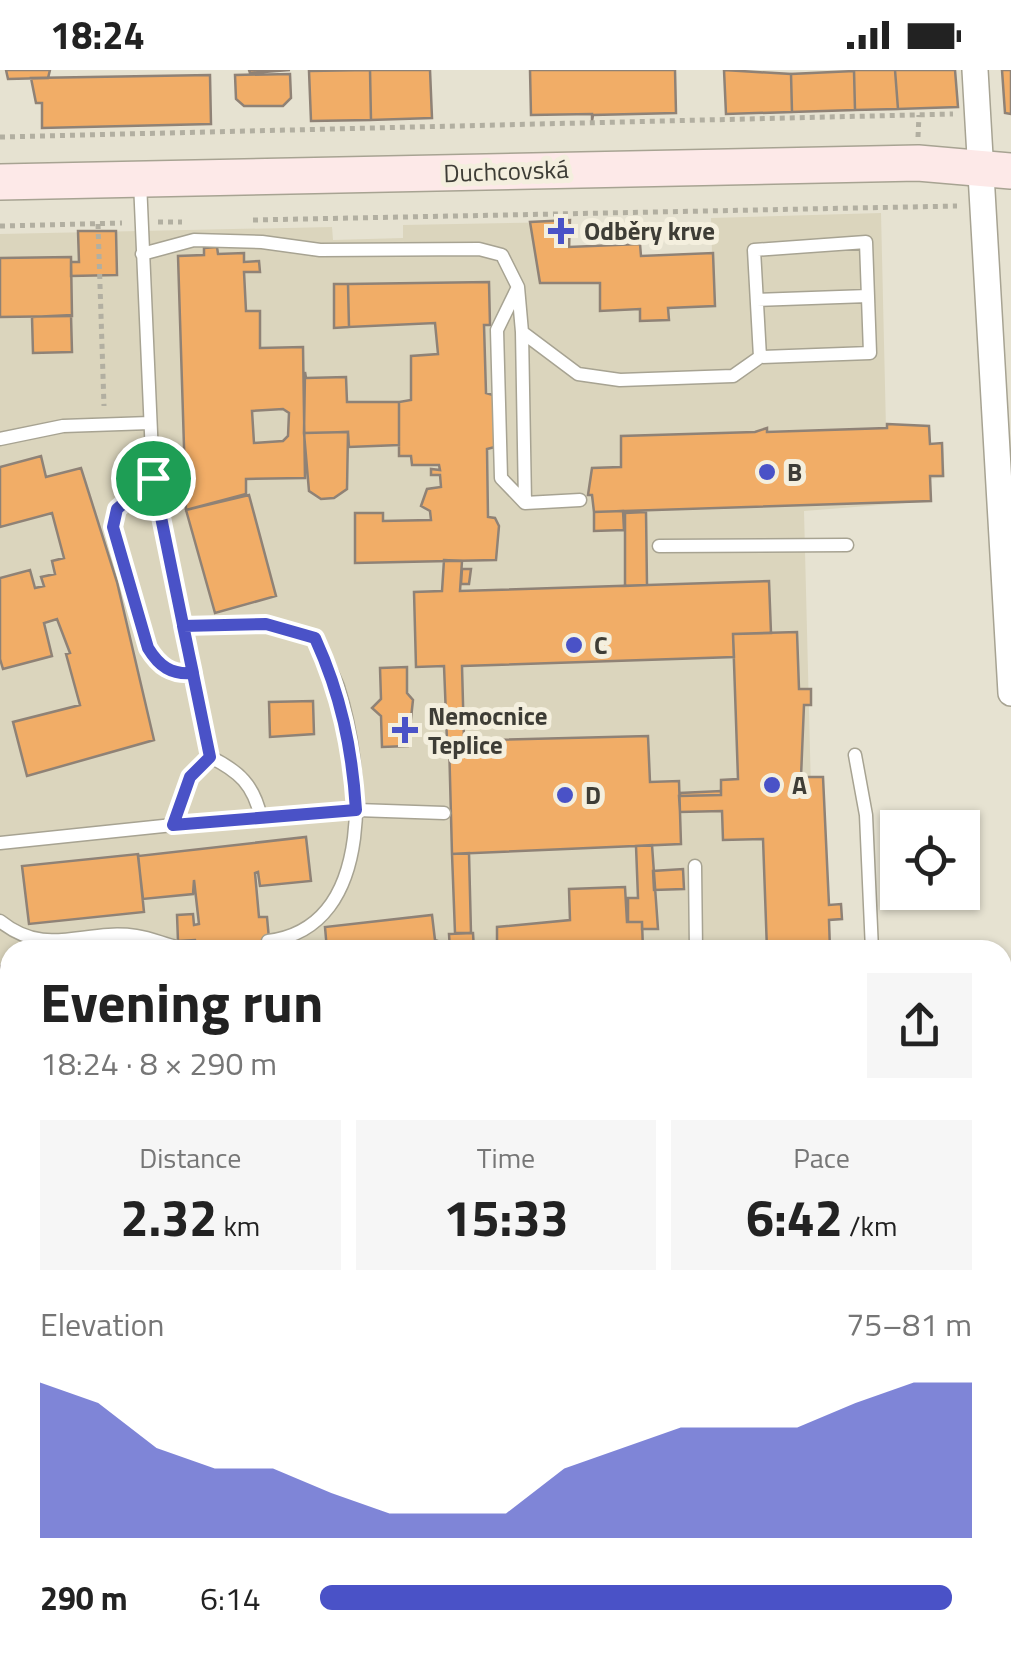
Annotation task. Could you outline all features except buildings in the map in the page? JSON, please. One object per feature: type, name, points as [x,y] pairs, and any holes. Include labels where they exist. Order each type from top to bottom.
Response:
[{"type":"street","points":[[976,70],[978,113],[996,168],[984,207],[1011,693]]},
{"type":"street","name":"Duchcovská","points":[[0,182],[918,162],[996,168]]},
{"type":"lane","points":[[140,180],[153,478],[210,757]]},
{"type":"lane","points":[[142,254],[194,240],[262,242],[320,250],[480,249],[502,255],[518,287],[525,503]]},
{"type":"lane","points":[[522,332],[578,374],[620,380],[732,376],[760,357],[870,353],[866,242],[754,250],[760,357]]},
{"type":"lane","points":[[518,287],[498,330],[501,478],[525,503],[580,500]]},
{"type":"lane","points":[[757,300],[868,296]]},
{"type":"lane","points":[[0,439],[64,426],[150,423]]},
{"type":"lane","points":[[153,478],[117,509],[113,527],[148,648],[159,665],[180,674],[193,673]]},
{"type":"lane","points":[[659,546],[847,545]]},
{"type":"lane","points":[[183,626],[266,624],[315,638],[338,687],[352,754],[357,836],[343,881],[322,918],[288,938],[275,940]]},
{"type":"lane","points":[[855,755],[866,815],[872,940]]},
{"type":"lane","points":[[210,757],[238,771],[257,797],[261,818]]},
{"type":"lane","points":[[173,825],[190,777],[210,757]]},
{"type":"lane","points":[[0,844],[356,810],[444,813]]},
{"type":"lane","points":[[695,866],[696,940]]},
{"type":"lane","points":[[0,921],[15,933],[36,940]]},
{"type":"lane","points":[[61,940],[119,934],[150,940]]},
{"type":"path","points":[[0,137],[978,113]]},
{"type":"path","points":[[293,219],[984,207]]},
{"type":"path","points":[[98,224],[106,424]]},
{"type":"shaded area","name":"Nemocnice Teplice","points":[[881,213],[886,429],[929,428],[930,445],[943,445],[945,477],[930,479],[931,501],[804,511],[815,940],[0,940],[0,234],[332,227],[333,240],[403,238],[403,225],[569,222],[571,246],[640,244],[641,256],[712,253],[711,218]]},
{"type":"place","name":"Odběry krve","points":[[561,231]]},
{"type":"place","name":"B","points":[[767,472]]},
{"type":"place","name":"C","points":[[574,645]]},
{"type":"place","name":"Nemocnice Teplice","points":[[405,730]]},
{"type":"place","name":"A","points":[[772,785]]},
{"type":"place","name":"D","points":[[565,795]]},
{"type":"route","points":[[153,478],[131,492],[117,509],[113,527],[148,648],[159,665],[180,674],[193,673],[183,626],[266,624],[315,638],[338,687],[352,754],[356,810],[173,825],[190,777],[210,757],[193,673],[183,626],[153,478]]}]
